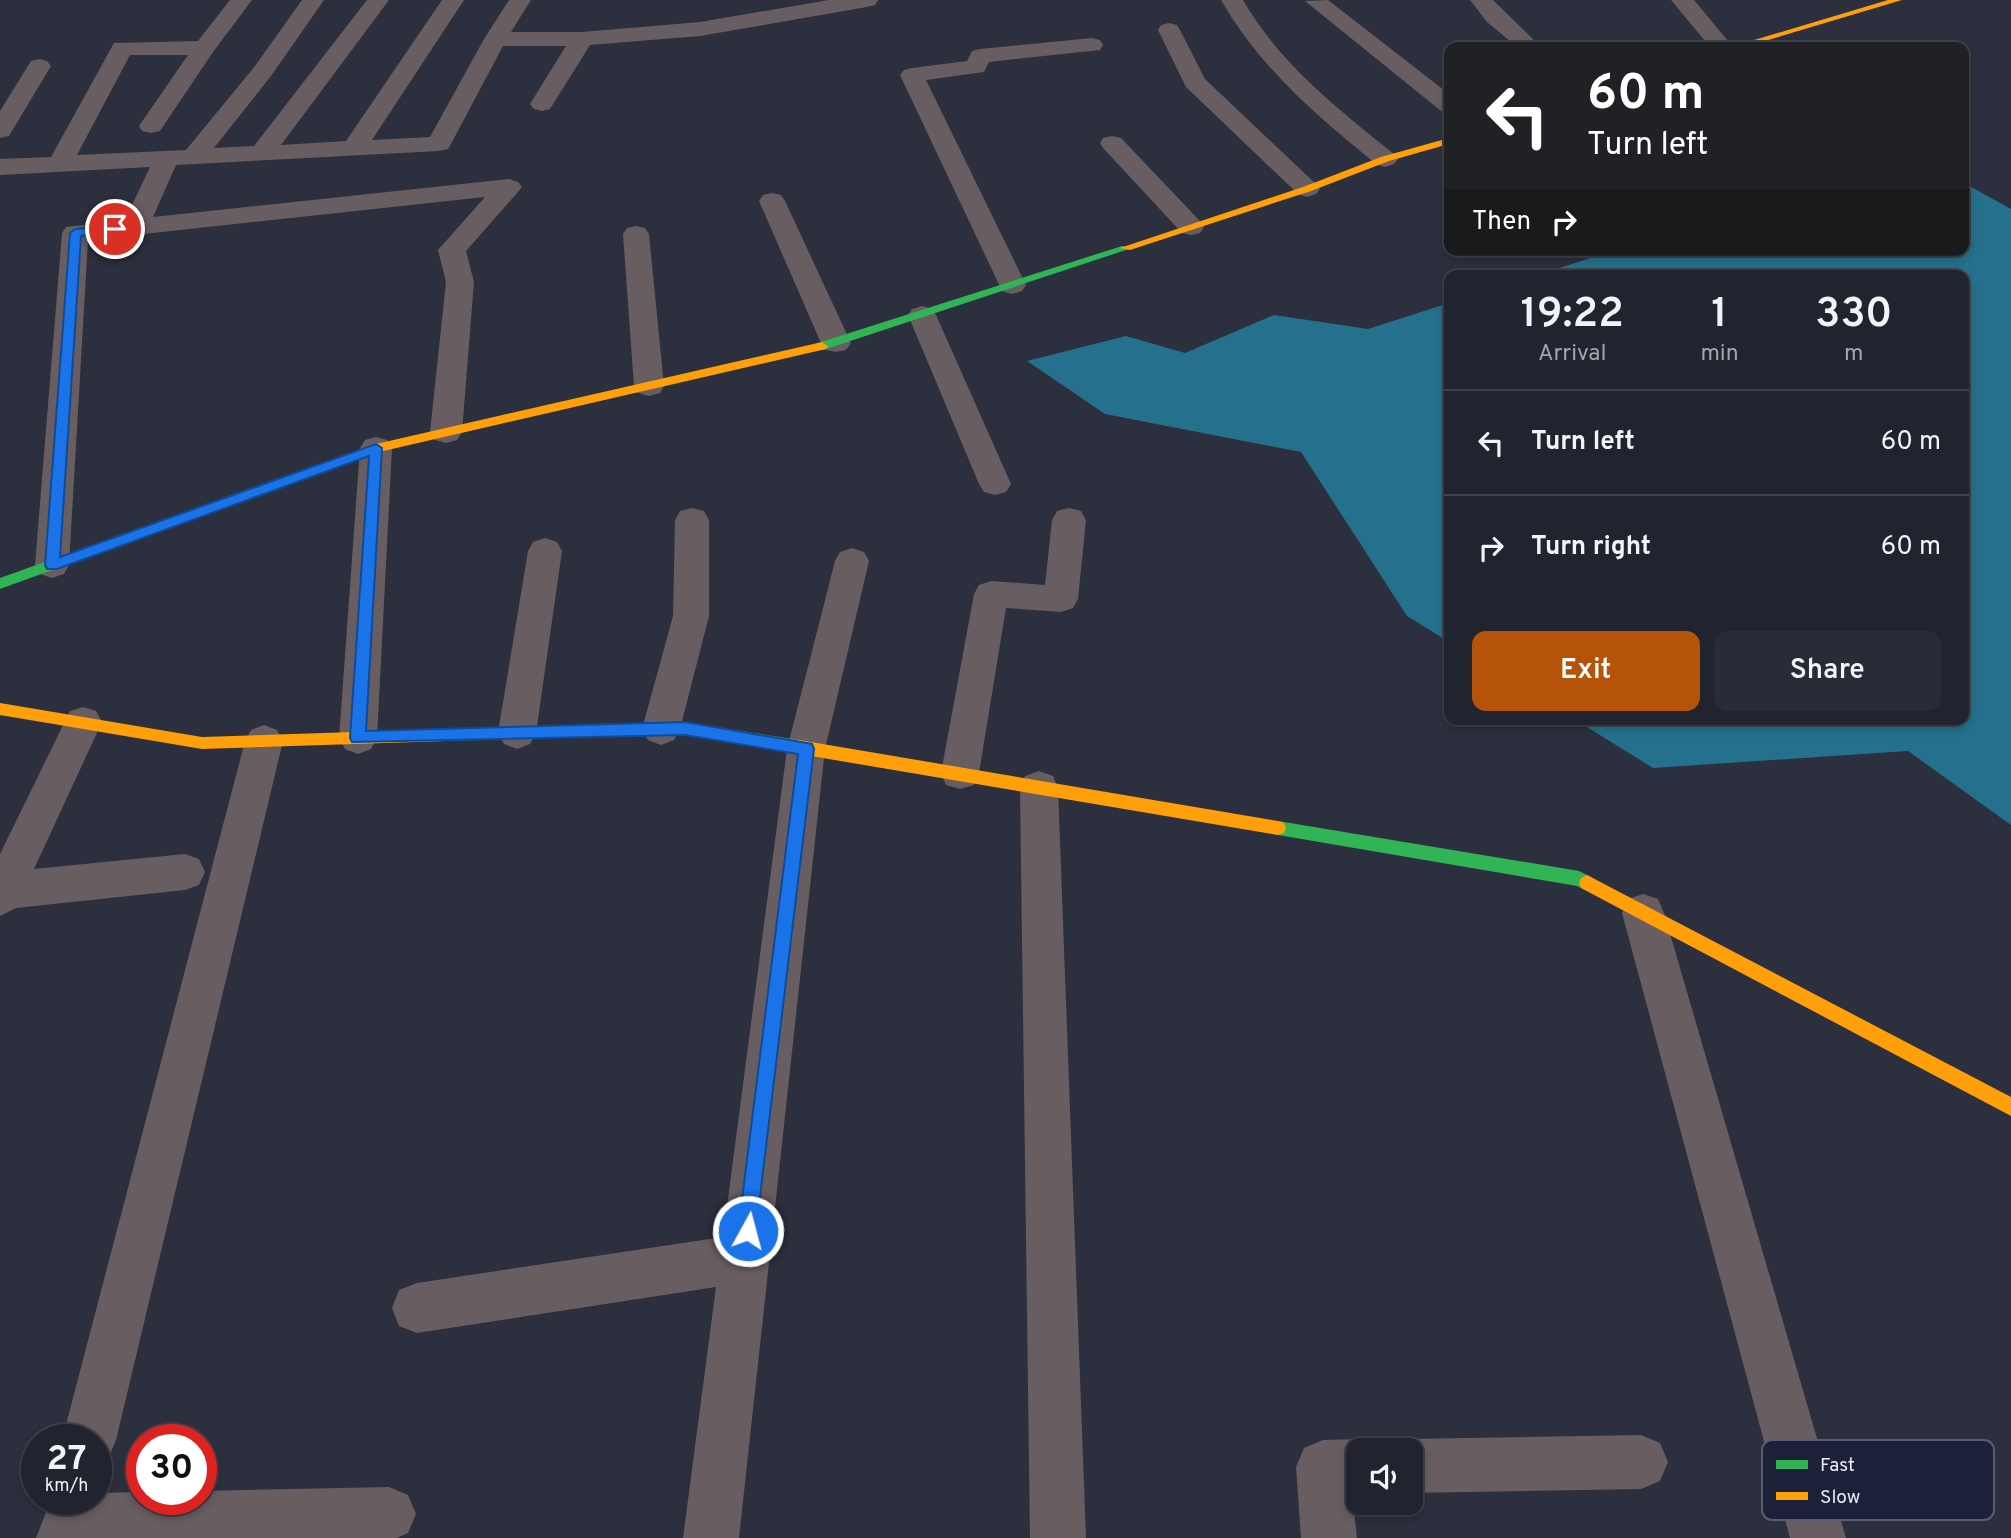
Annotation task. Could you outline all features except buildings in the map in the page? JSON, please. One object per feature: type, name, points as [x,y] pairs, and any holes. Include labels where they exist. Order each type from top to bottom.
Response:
[{"type":"street","points":[[150,125],[204,47],[241,0]]},
{"type":"street","points":[[135,226],[179,159],[263,71],[313,0]]},
{"type":"street","points":[[260,155],[377,0]]},
{"type":"street","points":[[353,150],[453,0]]},
{"type":"street","points":[[0,167],[439,144],[495,39],[520,0]]},
{"type":"street","points":[[495,39],[582,39],[700,29],[867,0]]},
{"type":"street","points":[[1232,0],[1249,29],[1285,76],[1385,159]]},
{"type":"street","points":[[1481,0],[1494,17],[1524,42]]},
{"type":"street","points":[[1682,0],[1717,42]]},
{"type":"street","points":[[1753,42],[1898,0]]},
{"type":"street","points":[[1316,1],[1444,102]]},
{"type":"street","points":[[1169,30],[1194,82],[1307,189]]},
{"type":"street","points":[[542,104],[582,39]]},
{"type":"street","points":[[1012,285],[912,75],[976,67],[980,56],[1092,45]]},
{"type":"street","points":[[61,163],[122,48],[204,47]]},
{"type":"street","points":[[0,131],[39,66]]},
{"type":"street","points":[[0,584],[376,448],[836,343],[1307,189],[1385,159],[1444,142]]},
{"type":"street","points":[[1112,143],[1191,227]]},
{"type":"street","points":[[52,565],[75,233],[509,187],[452,250],[460,282],[446,432]]},
{"type":"street","points":[[772,201],[836,343]]},
{"type":"street","points":[[636,234],[649,386]]},
{"type":"street","points":[[922,315],[995,484]]},
{"type":"street","points":[[358,738],[376,448]]},
{"type":"street","points":[[661,729],[691,616],[692,520]]},
{"type":"street","points":[[960,773],[991,594],[1061,599],[1069,520]]},
{"type":"street","points":[[517,733],[545,551]]},
{"type":"street","points":[[711,1538],[806,749],[852,561]]},
{"type":"street","points":[[0,709],[202,743],[685,728],[1579,879],[2011,1107]]},
{"type":"street","points":[[1,893],[83,722]]},
{"type":"street","points":[[93,1424],[264,741]]},
{"type":"street","points":[[1039,788],[1058,1538]]},
{"type":"street","points":[[1,893],[185,872]]},
{"type":"street","points":[[1643,913],[1791,1440]]},
{"type":"street","points":[[417,1308],[745,1258]]},
{"type":"street","points":[[1423,1466],[1641,1462]]},
{"type":"street","points":[[1329,1538],[1323,1467],[1346,1466]]},
{"type":"street","points":[[69,1520],[390,1514]]},
{"type":"street","points":[[1813,1520],[1818,1538]]},
{"type":"water","points":[[1969,186],[2011,209],[2011,825],[1908,751],[1653,768],[1584,725],[1969,725],[1969,270],[1553,270],[1597,256],[1969,256]]},
{"type":"water","points":[[1444,305],[1444,639],[1407,616],[1301,452],[1105,414],[1027,361],[1126,336],[1185,353],[1274,315],[1368,329]]},
{"type":"traffic: fast","points":[[822,346],[1126,248]]},
{"type":"traffic: fast","points":[[0,584],[251,493]]},
{"type":"traffic: fast","points":[[447,735],[685,728],[799,747]]},
{"type":"traffic: fast","points":[[1278,828],[1579,879],[1587,883]]},
{"type":"traffic: slow","points":[[1753,42],[1898,0]]},
{"type":"traffic: slow","points":[[1126,248],[1307,189],[1385,159],[1444,142]]},
{"type":"traffic: slow","points":[[251,493],[376,448],[822,346]]},
{"type":"traffic: slow","points":[[0,709],[202,743],[447,735]]},
{"type":"traffic: slow","points":[[799,747],[1278,828]]},
{"type":"traffic: slow","points":[[1587,883],[2011,1107]]},
{"type":"route","points":[[115,229],[75,233],[52,565],[376,448],[358,738],[685,728],[806,749],[748,1231]]}]
